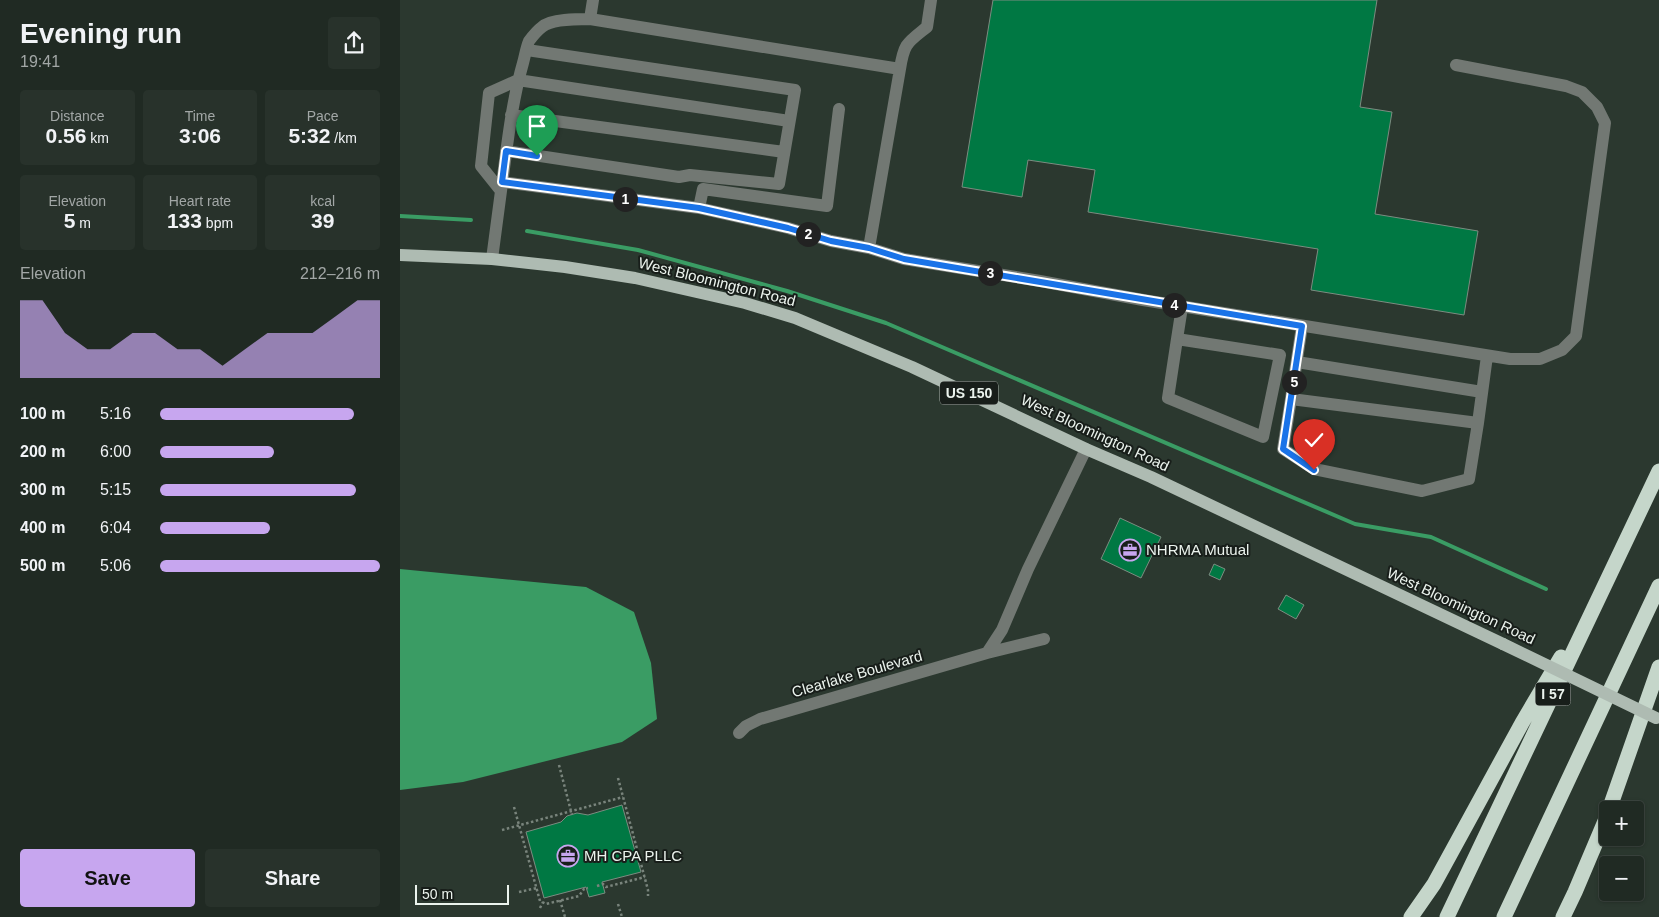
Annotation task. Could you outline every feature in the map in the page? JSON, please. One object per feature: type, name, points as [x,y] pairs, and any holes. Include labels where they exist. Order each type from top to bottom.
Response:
[{"type":"highway","name":"I 57","points":[[1447,917],[1659,471]]},
{"type":"highway","points":[[1411,917],[1443,868],[1522,723],[1616,563]]},
{"type":"highway","points":[[1504,917],[1659,586]]},
{"type":"highway","points":[[1612,801],[1659,667]]},
{"type":"highway","points":[[1563,917],[1599,835]]},
{"type":"highway","points":[[1570,917],[1575,892]]},
{"type":"main road","name":"West Bloomington Road","points":[[400,255],[492,259],[565,267],[634,278],[728,299],[795,318],[912,367],[1086,449],[1160,481],[1657,718]]},
{"type":"street","points":[[590,19],[593,0]]},
{"type":"street","points":[[869,248],[904,48],[927,28],[931,0]]},
{"type":"street","points":[[492,259],[511,115],[518,80],[529,41],[543,26],[566,20],[590,19],[900,68]]},
{"type":"street","points":[[506,151],[679,177],[690,174],[778,184],[795,90],[526,50]]},
{"type":"street","points":[[789,121],[518,80],[489,93],[480,166],[502,187],[699,208],[788,228],[831,241],[869,248],[904,259],[1487,356],[1540,360],[1562,350],[1576,336],[1605,123],[1597,108],[1582,92],[1566,86],[1456,65]]},
{"type":"street","points":[[699,208],[703,189],[827,206],[839,109]]},
{"type":"street","points":[[511,115],[784,152]]},
{"type":"street","points":[[1177,339],[1280,355],[1263,437],[1168,398],[1182,306]]},
{"type":"street","points":[[1302,326],[1283,449],[1314,470],[1422,491],[1469,479],[1487,356]]},
{"type":"street","points":[[1297,362],[1482,392]]},
{"type":"street","points":[[1291,399],[1478,423]]},
{"type":"street","points":[[987,653],[1002,630],[1028,569],[1086,449]]},
{"type":"street","name":"Clearlake Boulevard","points":[[739,733],[746,726],[760,719],[987,653],[1044,639]]},
{"type":"path","points":[[558,765],[572,813]]},
{"type":"path","points":[[618,778],[645,877],[648,896]]},
{"type":"path","points":[[502,830],[572,813],[623,797]]},
{"type":"path","points":[[514,807],[540,901],[546,904],[579,896],[584,889],[588,888]]},
{"type":"path","points":[[597,886],[602,884],[606,887],[645,877]]},
{"type":"path","points":[[520,892],[537,888]]},
{"type":"path","points":[[560,900],[565,917]]},
{"type":"path","points":[[540,908],[543,902]]},
{"type":"path","points":[[618,904],[622,917]]},
{"type":"shaded area","points":[[400,569],[586,587],[634,612],[651,663],[657,719],[622,742],[463,782],[400,790]]},
{"type":"building","points":[[993,0],[1377,0],[1360,107],[1392,112],[1375,214],[1478,231],[1464,315],[1311,290],[1318,249],[1088,212],[1095,170],[1028,160],[1022,197],[962,187]]},
{"type":"building","points":[[1120,518],[1161,537],[1141,578],[1101,559]]},
{"type":"building","points":[[1214,564],[1225,569],[1220,580],[1209,575]]},
{"type":"building","points":[[1286,595],[1304,605],[1296,619],[1278,609]]},
{"type":"building","points":[[622,805],[641,872],[602,882],[605,893],[589,897],[586,887],[544,898],[526,832],[561,822],[567,816],[577,813],[588,815]]},
{"type":"waterway","points":[[400,216],[471,220]]},
{"type":"waterway","points":[[527,231],[638,250],[787,291],[886,323],[1355,524],[1431,537],[1546,589]]},
{"type":"place","name":"NHRMA Mutual","points":[[1130,550]]},
{"type":"place","name":"MH CPA PLLC","points":[[568,856]]},
{"type":"route","points":[[537,156],[506,151],[502,182],[699,208],[788,228],[831,241],[869,248],[904,259],[1302,326],[1283,449],[1314,470]]}]
